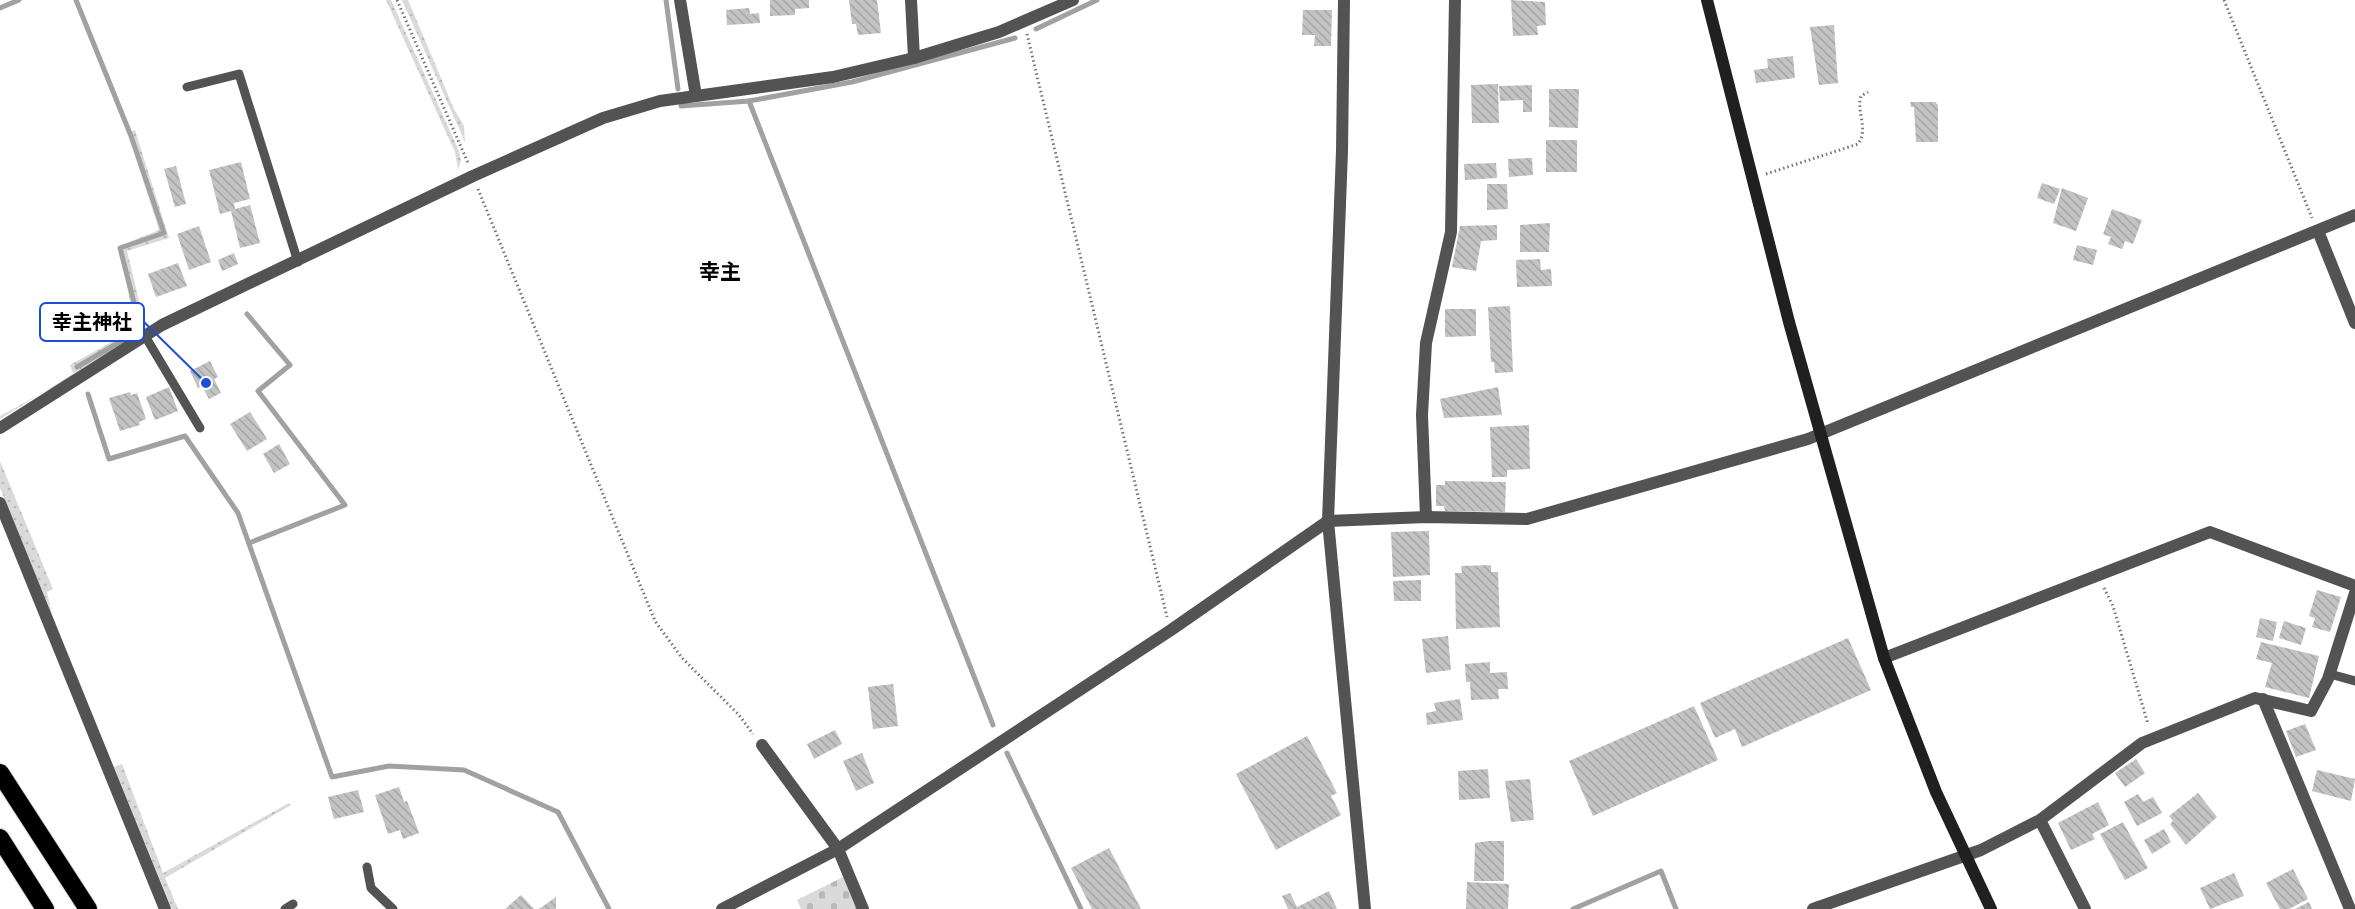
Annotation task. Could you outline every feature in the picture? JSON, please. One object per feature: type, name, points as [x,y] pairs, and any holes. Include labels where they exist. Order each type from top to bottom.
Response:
[{"type":"highway","points":[[0,773],[88,909]]},
{"type":"highway","points":[[0,838],[45,909]]},
{"type":"street","points":[[680,0],[696,96]]},
{"type":"street","points":[[911,0],[914,58]]},
{"type":"street","points":[[1344,0],[1342,151],[1328,521],[1365,909]]},
{"type":"street","points":[[1426,517],[1422,415],[1426,342],[1451,232],[1455,0]]},
{"type":"street","points":[[1707,0],[1751,178],[1820,435],[1884,658],[1936,792],[1991,909]]},
{"type":"street","points":[[0,428],[162,325],[298,262],[473,176],[603,118],[634,108],[696,96],[833,77],[914,58],[1024,23],[1066,2]]},
{"type":"street","points":[[722,909],[838,849],[1171,630],[1328,521],[1426,517],[1527,519],[1820,435],[2355,215]]},
{"type":"street","points":[[2318,231],[2355,323]]},
{"type":"street","points":[[0,503],[165,909]]},
{"type":"street","points":[[1884,658],[2210,532],[2355,586]]},
{"type":"street","points":[[1813,909],[1967,857],[2040,820],[2142,743],[2254,698],[2311,711],[2330,674],[2355,593]]},
{"type":"street","points":[[2263,699],[2350,909]]},
{"type":"street","points":[[762,745],[838,849],[863,909]]},
{"type":"street","points":[[2040,820],[2085,909]]},
{"type":"lane","points":[[187,87],[239,74],[298,262]]},
{"type":"lane","points":[[145,336],[200,428]]},
{"type":"lane","points":[[2330,674],[2355,681]]},
{"type":"lane","points":[[367,867],[371,888],[393,909]]},
{"type":"path","points":[[397,0],[473,176],[655,621],[682,658],[739,715],[762,745]]},
{"type":"path","points":[[2224,0],[2318,231]]},
{"type":"path","points":[[1024,23],[1171,630]]},
{"type":"path","points":[[1751,178],[1858,144],[1863,133],[1859,102],[1868,92]]},
{"type":"path","points":[[2098,576],[2113,606],[2152,739]]},
{"type":"green space","points":[[386,0],[391,0],[459,151],[461,160],[458,170],[455,152]]},
{"type":"green space","points":[[402,0],[408,0],[454,109],[464,126],[465,142]]},
{"type":"green space","points":[[135,130],[169,238],[127,251],[146,329],[73,374],[70,365],[124,335],[133,317],[119,246],[159,230],[128,133]]},
{"type":"green space","points":[[73,374],[74,376],[40,395]]},
{"type":"green space","points":[[40,395],[0,419],[0,416]]},
{"type":"green space","points":[[0,461],[53,589],[47,592],[52,614],[0,488]]},
{"type":"green space","points":[[122,764],[163,873],[289,803],[291,805],[165,878],[178,909],[172,909],[114,767]]},
{"type":"green space","points":[[843,877],[857,909],[801,909],[797,900]]},
{"type":"building","points":[[770,0],[809,0],[809,8],[795,9],[795,15],[770,16]]},
{"type":"building","points":[[849,0],[877,0],[881,33],[858,35],[856,24],[852,24]]},
{"type":"building","points":[[1511,0],[1545,2],[1546,25],[1537,26],[1538,35],[1513,36]]},
{"type":"building","points":[[749,8],[750,14],[759,13],[760,23],[727,25],[726,10]]},
{"type":"building","points":[[1303,10],[1332,10],[1331,46],[1314,46],[1315,35],[1302,35]]},
{"type":"building","points":[[1834,25],[1838,83],[1819,85],[1810,27]]},
{"type":"building","points":[[1793,56],[1795,78],[1756,83],[1754,70],[1768,68],[1767,59]]},
{"type":"building","points":[[1498,84],[1499,123],[1472,123],[1471,85]]},
{"type":"building","points":[[1532,85],[1532,112],[1523,112],[1523,100],[1500,101],[1499,86]]},
{"type":"building","points":[[1549,89],[1579,89],[1578,128],[1549,127]]},
{"type":"building","points":[[1910,102],[1935,102],[1938,105],[1938,142],[1916,142],[1914,107],[1911,107]]},
{"type":"building","points":[[1546,140],[1577,140],[1577,172],[1546,172]]},
{"type":"building","points":[[1532,158],[1533,175],[1509,177],[1508,159]]},
{"type":"building","points":[[241,162],[250,199],[234,203],[235,209],[250,205],[260,243],[240,248],[231,211],[220,214],[209,170]]},
{"type":"building","points":[[1496,163],[1497,178],[1465,180],[1464,164]]},
{"type":"building","points":[[176,166],[186,204],[175,207],[164,169]]},
{"type":"building","points":[[2042,183],[2060,189],[2054,204],[2037,198]]},
{"type":"building","points":[[1487,184],[1507,184],[1508,209],[1487,210]]},
{"type":"building","points":[[2062,188],[2088,198],[2076,231],[2053,223]]},
{"type":"building","points":[[2112,209],[2142,220],[2133,244],[2125,241],[2122,249],[2108,244],[2111,237],[2103,234]]},
{"type":"building","points":[[1550,223],[1549,252],[1520,252],[1520,225]]},
{"type":"building","points":[[1497,225],[1497,240],[1481,241],[1476,271],[1452,267],[1460,226]]},
{"type":"building","points":[[199,226],[211,262],[189,270],[177,234]]},
{"type":"building","points":[[2077,245],[2097,250],[2093,265],[2073,260]]},
{"type":"building","points":[[234,253],[238,264],[222,271],[218,260]]},
{"type":"building","points":[[1540,259],[1541,270],[1551,269],[1552,286],[1517,287],[1516,260]]},
{"type":"building","points":[[178,263],[187,286],[156,297],[148,274]]},
{"type":"building","points":[[1510,306],[1513,372],[1495,373],[1494,362],[1491,362],[1488,307]]},
{"type":"building","points":[[1445,309],[1476,309],[1476,336],[1445,337]]},
{"type":"building","points":[[210,361],[218,377],[214,379],[221,393],[209,399],[202,386],[198,388],[190,371]]},
{"type":"building","points":[[169,387],[178,411],[155,420],[146,397]]},
{"type":"building","points":[[1498,387],[1502,415],[1444,418],[1440,399]]},
{"type":"building","points":[[130,392],[131,395],[137,393],[146,419],[139,422],[140,425],[120,431],[109,398]]},
{"type":"building","points":[[250,412],[267,439],[247,451],[230,424]]},
{"type":"building","points":[[1529,425],[1530,469],[1507,470],[1507,477],[1492,477],[1490,427]]},
{"type":"building","points":[[279,444],[290,464],[274,473],[263,454]]},
{"type":"building","points":[[1445,481],[1506,482],[1505,512],[1445,511],[1444,506],[1436,506],[1436,485],[1445,485]]},
{"type":"building","points":[[1429,531],[1430,575],[1393,577],[1391,532]]},
{"type":"building","points":[[1491,565],[1491,572],[1498,572],[1500,627],[1456,629],[1455,573],[1462,573],[1461,566]]},
{"type":"building","points":[[1421,580],[1421,601],[1394,601],[1393,581]]},
{"type":"building","points":[[2317,590],[2341,597],[2330,632],[2312,627],[2315,618],[2309,616]]},
{"type":"building","points":[[2260,618],[2277,622],[2273,641],[2256,637]]},
{"type":"building","points":[[2284,621],[2306,628],[2301,645],[2279,638]]},
{"type":"building","points":[[1448,636],[1451,670],[1426,673],[1422,639]]},
{"type":"building","points":[[1848,638],[1871,690],[1742,747],[1735,729],[1715,738],[1700,703]]},
{"type":"building","points":[[2261,642],[2319,656],[2309,698],[2265,687],[2272,663],[2256,659]]},
{"type":"building","points":[[1490,662],[1490,673],[1507,672],[1508,689],[1498,689],[1499,699],[1471,700],[1470,682],[1466,682],[1465,664]]},
{"type":"building","points":[[893,684],[898,726],[873,729],[868,687]]},
{"type":"building","points":[[1460,699],[1463,720],[1427,725],[1426,713],[1436,711],[1434,703]]},
{"type":"building","points":[[1694,706],[1718,760],[1593,816],[1569,761]]},
{"type":"building","points":[[2305,724],[2316,750],[2296,757],[2286,731]]},
{"type":"building","points":[[835,730],[842,744],[814,759],[807,744]]},
{"type":"building","points":[[1307,736],[1337,793],[1331,796],[1341,815],[1276,850],[1236,774]]},
{"type":"building","points":[[862,753],[874,783],[856,791],[843,761]]},
{"type":"building","points":[[2136,759],[2145,773],[2125,787],[2115,773]]},
{"type":"building","points":[[1488,769],[1490,798],[1459,800],[1458,771]]},
{"type":"building","points":[[2317,770],[2355,779],[2351,801],[2312,791]]},
{"type":"building","points":[[1530,779],[1534,820],[1511,822],[1505,781]]},
{"type":"building","points":[[399,787],[419,833],[403,839],[400,830],[388,834],[375,795]]},
{"type":"building","points":[[358,790],[364,812],[334,819],[328,797]]},
{"type":"building","points":[[2198,793],[2217,817],[2186,845],[2170,824],[2173,821],[2169,816]]},
{"type":"building","points":[[2138,794],[2143,802],[2153,797],[2162,813],[2137,826],[2124,802]]},
{"type":"building","points":[[2098,802],[2109,825],[2092,834],[2095,839],[2071,850],[2058,823]]},
{"type":"building","points":[[2123,822],[2148,868],[2125,880],[2100,834]]},
{"type":"building","points":[[2164,829],[2171,842],[2152,854],[2144,840]]},
{"type":"building","points":[[1504,841],[1504,881],[1474,881],[1475,843]]},
{"type":"building","points":[[1109,848],[1141,909],[1092,909],[1071,868]]},
{"type":"building","points":[[2293,869],[2308,899],[2289,909],[2280,909],[2266,883]]},
{"type":"building","points":[[2234,873],[2244,896],[2210,909],[2200,888]]},
{"type":"building","points":[[1467,882],[1509,884],[1508,909],[1466,909]]},
{"type":"building","points":[[1329,891],[1337,909],[1288,909],[1282,896],[1290,893],[1297,907]]},
{"type":"building","points":[[521,895],[534,909],[505,909]]},
{"type":"building","points":[[556,897],[556,909],[539,909]]},
{"type":"building","points":[[2309,902],[2312,909],[2295,909]]},
{"type":"waterway","points":[[0,8],[19,0]]},
{"type":"waterway","points":[[76,0],[131,136],[164,233],[120,248],[137,314],[130,336],[77,367]]},
{"type":"waterway","points":[[666,0],[678,89]]},
{"type":"waterway","points":[[1036,29],[1097,0]]},
{"type":"waterway","points":[[749,101],[852,82],[1015,38]]},
{"type":"waterway","points":[[681,106],[749,101],[993,725]]},
{"type":"waterway","points":[[247,314],[290,365],[258,391],[345,505],[249,543]]},
{"type":"waterway","points":[[88,394],[109,459],[185,436],[238,513],[332,777],[389,766],[464,770],[558,812],[609,909]]},
{"type":"waterway","points":[[1007,753],[1081,909]]},
{"type":"waterway","points":[[1573,909],[1661,871],[1676,909]]},
{"type":"place","name":"幸主神社","points":[[206,383]]},
{"type":"district","name":"幸主","points":[[720,272]]}]
